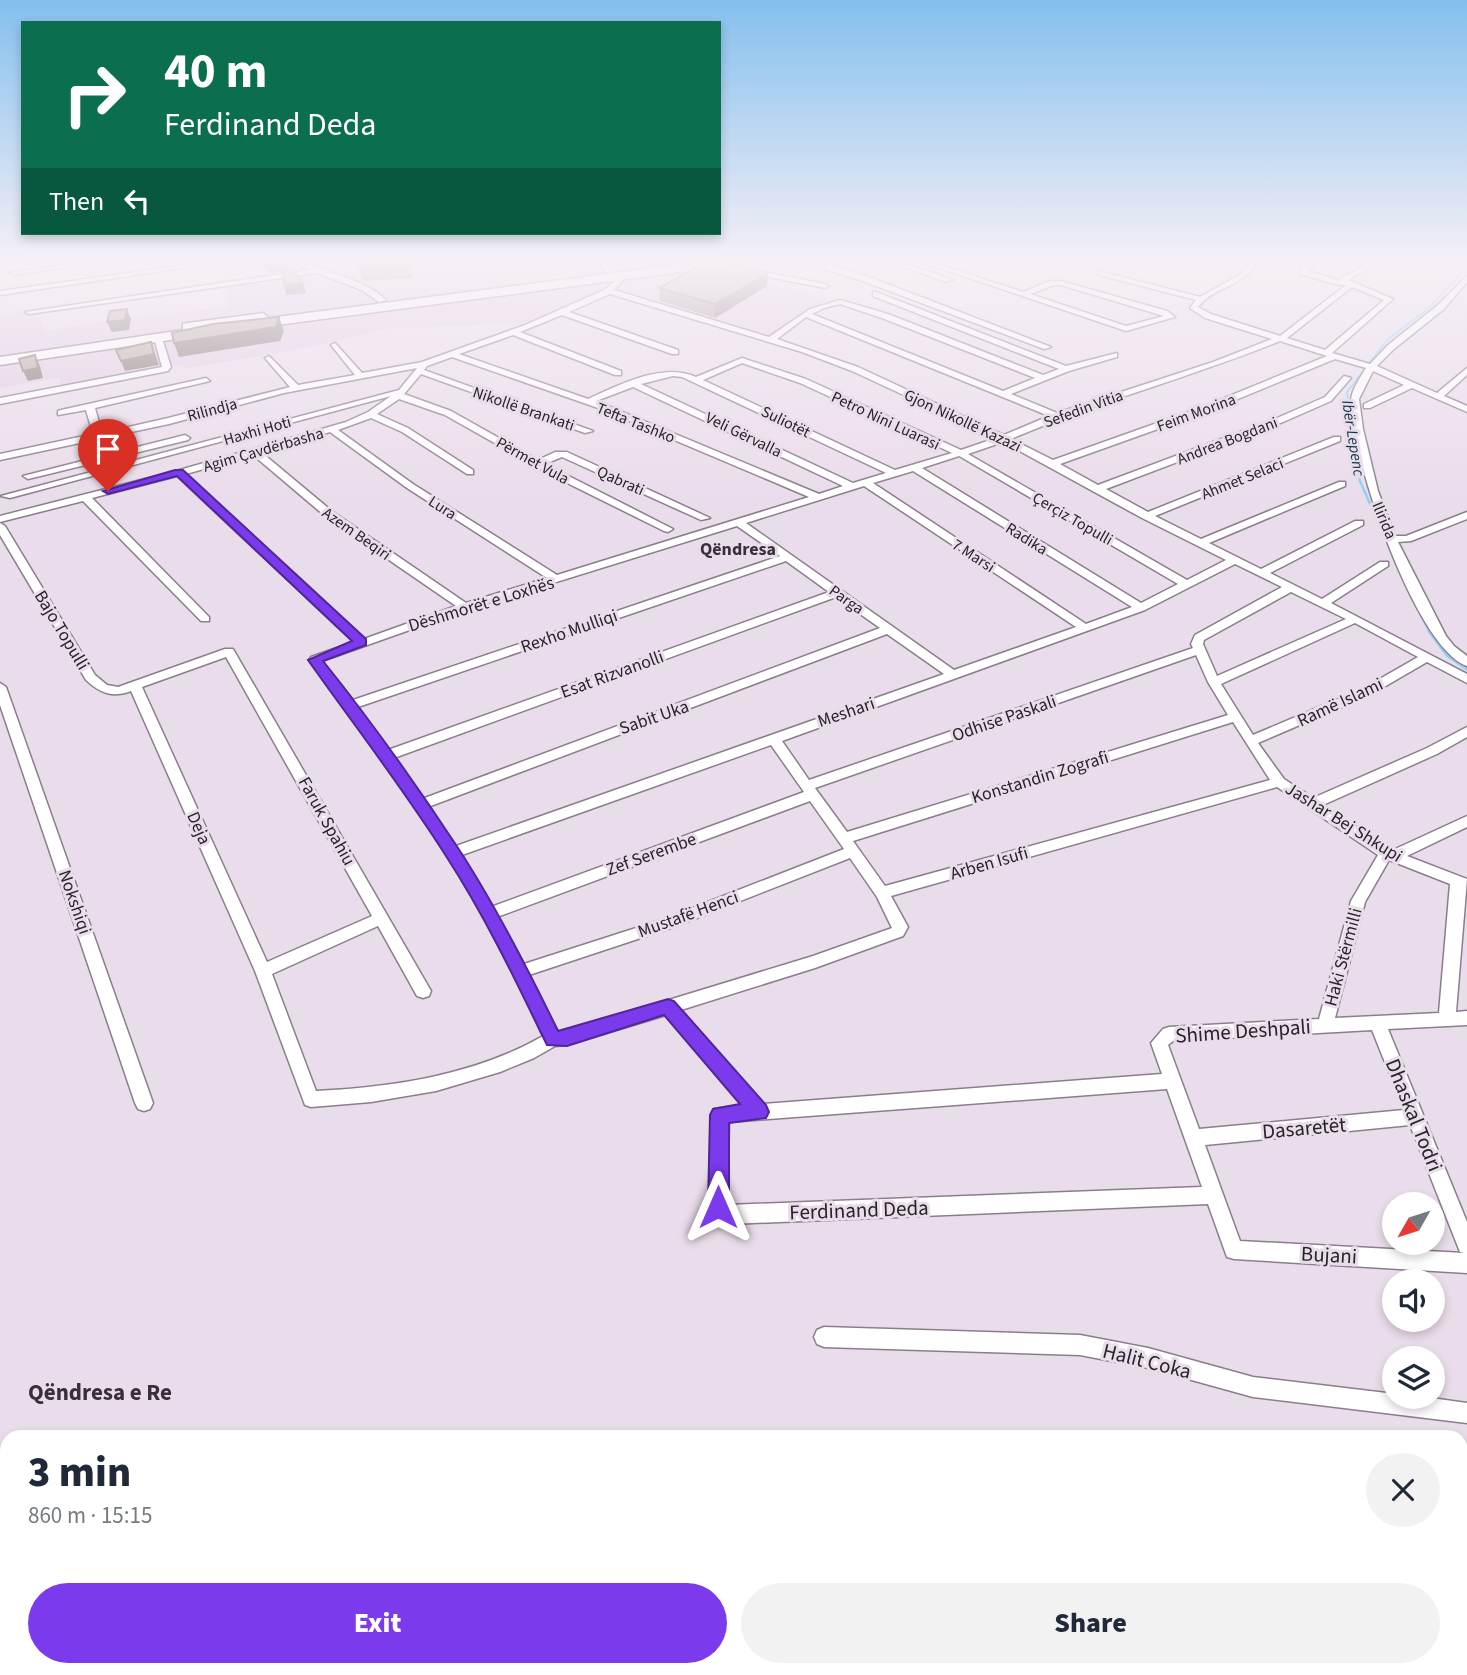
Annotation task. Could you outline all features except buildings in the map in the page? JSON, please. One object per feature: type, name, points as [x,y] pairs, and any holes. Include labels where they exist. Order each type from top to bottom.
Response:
[{"type":"highway","points":[[0,355],[117,338]]},
{"type":"highway","points":[[0,361],[157,338]]},
{"type":"street","points":[[0,401],[165,369],[167,366],[158,338]]},
{"type":"street","name":"Rilindja","points":[[0,457],[169,421],[296,388],[422,368],[495,338]]},
{"type":"street","points":[[528,338],[618,373]]},
{"type":"street","points":[[635,338],[675,352]]},
{"type":"street","name":"Gjon Nikollë Kazazi","points":[[764,338],[837,362],[1005,438],[1146,516],[1355,619],[1467,679]]},
{"type":"street","points":[[865,338],[1057,416]]},
{"type":"street","points":[[940,338],[1042,378]]},
{"type":"street","points":[[988,338],[1066,369]]},
{"type":"street","points":[[1023,338],[1047,347]]},
{"type":"street","name":"Sefedin Vitia","points":[[1005,438],[1057,416],[1216,364],[1282,338]]},
{"type":"street","points":[[1283,338],[1373,368],[1467,410]]},
{"type":"street","name":"Feim Morina","points":[[1053,463],[1208,408],[1332,354],[1348,338]]},
{"type":"street","name":"Ilirida","points":[[1401,338],[1387,349],[1357,390],[1355,407],[1373,493],[1392,539],[1441,637],[1450,649],[1467,662]]},
{"type":"street","points":[[335,345],[360,376]]},
{"type":"street","name":"Tefta Tashko","points":[[451,354],[588,402],[818,497]]},
{"type":"street","points":[[1004,394],[1066,369],[1114,355]]},
{"type":"street","points":[[269,358],[296,388]]},
{"type":"street","name":"Petro Nini Luarasi","points":[[698,379],[737,360],[748,360],[803,381],[958,453]]},
{"type":"street","name":"Agim Çavdërbasha","points":[[0,519],[332,430],[372,415],[399,393],[422,368]]},
{"type":"street","name":"Nikollë Brankati","points":[[422,368],[588,431]]},
{"type":"street","points":[[1438,396],[1467,371]]},
{"type":"street","name":"Suliotët","points":[[636,385],[676,373],[698,379],[893,473]]},
{"type":"street","name":"Andrea Bogdani","points":[[1098,488],[1280,420],[1328,399],[1347,378]]},
{"type":"street","points":[[61,412],[206,381]]},
{"type":"street","points":[[588,402],[625,386],[636,385]]},
{"type":"street","name":"Veli Gërvalla","points":[[636,385],[850,486]]},
{"type":"street","points":[[1367,406],[1411,385]]},
{"type":"street","name":"Përmet Vula","points":[[399,393],[448,413],[537,464],[668,529]]},
{"type":"street","name":"Haxhi Hoti","points":[[6,496],[399,393]]},
{"type":"street","points":[[90,407],[98,436]]},
{"type":"street","points":[[372,415],[405,430],[470,472]]},
{"type":"street","name":"Lura","points":[[332,430],[410,486],[557,580]]},
{"type":"street","points":[[29,476],[185,438]]},
{"type":"street","name":"Dëshmorët e Loxhës","points":[[553,1039],[520,972],[453,853],[350,705],[315,660],[465,607],[1005,438]]},
{"type":"street","name":"Ahmet Selaci","points":[[1146,516],[1337,439]]},
{"type":"street","name":"Azem Beqiri","points":[[254,452],[329,514],[465,607]]},
{"type":"street","name":"Çerçiz Topulli","points":[[958,453],[1187,585]]},
{"type":"street","name":"Qabrati","points":[[537,464],[564,454],[705,518]]},
{"type":"street","points":[[108,457],[113,467]]},
{"type":"street","name":"Radika","points":[[913,467],[1140,608]]},
{"type":"street","points":[[179,472],[361,642]]},
{"type":"street","name":"7 Marsi","points":[[864,482],[1085,628]]},
{"type":"street","points":[[1200,543],[1342,484]]},
{"type":"street","points":[[85,497],[205,619]]},
{"type":"street","points":[[1392,539],[1408,539],[1467,515]]},
{"type":"street","name":"Parga","points":[[740,523],[953,675]]},
{"type":"street","points":[[1261,573],[1359,523]]},
{"type":"street","name":"Bajo Topulli","points":[[0,526],[96,685],[111,690],[135,686],[229,652]]},
{"type":"street","name":"Rexho Mulliqi","points":[[350,705],[788,557]]},
{"type":"street","name":"Meshari","points":[[453,853],[1140,608],[1234,560]]},
{"type":"street","points":[[1323,603],[1384,564]]},
{"type":"street","points":[[1200,650],[1199,638],[1291,587]]},
{"type":"street","name":"Esat Rizvanolli","points":[[386,756],[838,593]]},
{"type":"street","points":[[1214,682],[1355,619]]},
{"type":"street","name":"Sabit Uka","points":[[419,805],[889,629]]},
{"type":"street","name":"Jashar Bej Shkupi","points":[[1200,650],[1214,682],[1279,782],[1390,854],[1462,883]]},
{"type":"street","name":"Odhise Paskali","points":[[811,789],[1200,650]]},
{"type":"street","name":"Faruk Spahiu","points":[[229,652],[423,991]]},
{"type":"street","name":"Ramë Islami","points":[[1250,741],[1368,691],[1427,657]]},
{"type":"street","name":"Deja","points":[[135,686],[263,971],[311,1099],[354,1098],[425,1086],[498,1065],[536,1050],[553,1039]]},
{"type":"street","name":"Nokshiqi","points":[[2,698],[144,1103]]},
{"type":"street","name":"Konstandin Zografi","points":[[850,844],[1235,717]]},
{"type":"street","points":[[1312,804],[1432,751],[1467,731]]},
{"type":"street","points":[[553,1039],[567,1038],[815,962],[894,935],[900,928],[882,893],[850,844],[773,738]]},
{"type":"street","name":"Arben Isufi","points":[[882,893],[1279,782]]},
{"type":"street","name":"Zef Serembe","points":[[488,914],[811,789]]},
{"type":"street","points":[[1390,854],[1467,821]]},
{"type":"street","name":"Mustafë Henci","points":[[520,972],[669,923],[850,844]]},
{"type":"street","name":"Haki Stërmilli","points":[[1325,1026],[1358,901],[1390,854]]},
{"type":"street","points":[[1447,1019],[1462,883]]},
{"type":"street","points":[[263,971],[382,918]]},
{"type":"street","points":[[668,1006],[759,1112]]},
{"type":"street","name":"Shime Deshpali","points":[[1234,1250],[1159,1044],[1169,1034],[1378,1025],[1467,1018]]},
{"type":"street","name":"Dhaskal Todri","points":[[1378,1025],[1467,1245]]},
{"type":"street","name":"Ferdinand Deda","points":[[1172,1082],[720,1115],[720,1211],[724,1214],[1213,1195]]},
{"type":"street","name":"Dasaretët","points":[[1193,1138],[1415,1117]]},
{"type":"street","name":"Bujani","points":[[1234,1250],[1467,1263]]},
{"type":"street","name":"Halit Coka","points":[[824,1337],[1080,1345],[1148,1358],[1203,1376],[1253,1387],[1467,1413]]},
{"type":"shaded area","points":[[0,338],[350,338],[190,368],[168,364],[149,371],[60,387],[60,378],[0,388]]},
{"type":"waterway","name":"Ibër-Lepenc","points":[[1352,424],[1347,392],[1389,338]]},
{"type":"waterway","name":"Ibër-Lepenc","points":[[1351,422],[1360,481],[1400,572]]},
{"type":"waterway","name":"Ibër-Lepenc","points":[[1411,595],[1429,631]]},
{"type":"waterway","name":"Ibër-Lepenc","points":[[1429,631],[1447,655],[1467,669]]},
{"type":"district","name":"Qëndresa","points":[[738,549]]},
{"type":"district","name":"Qëndresa e Re","points":[[100,1392]]},
{"type":"route","points":[[108,491],[179,472],[361,642],[315,660],[350,705],[453,853],[520,972],[553,1039],[567,1038],[668,1006],[759,1112],[720,1115],[718,1207]]}]
